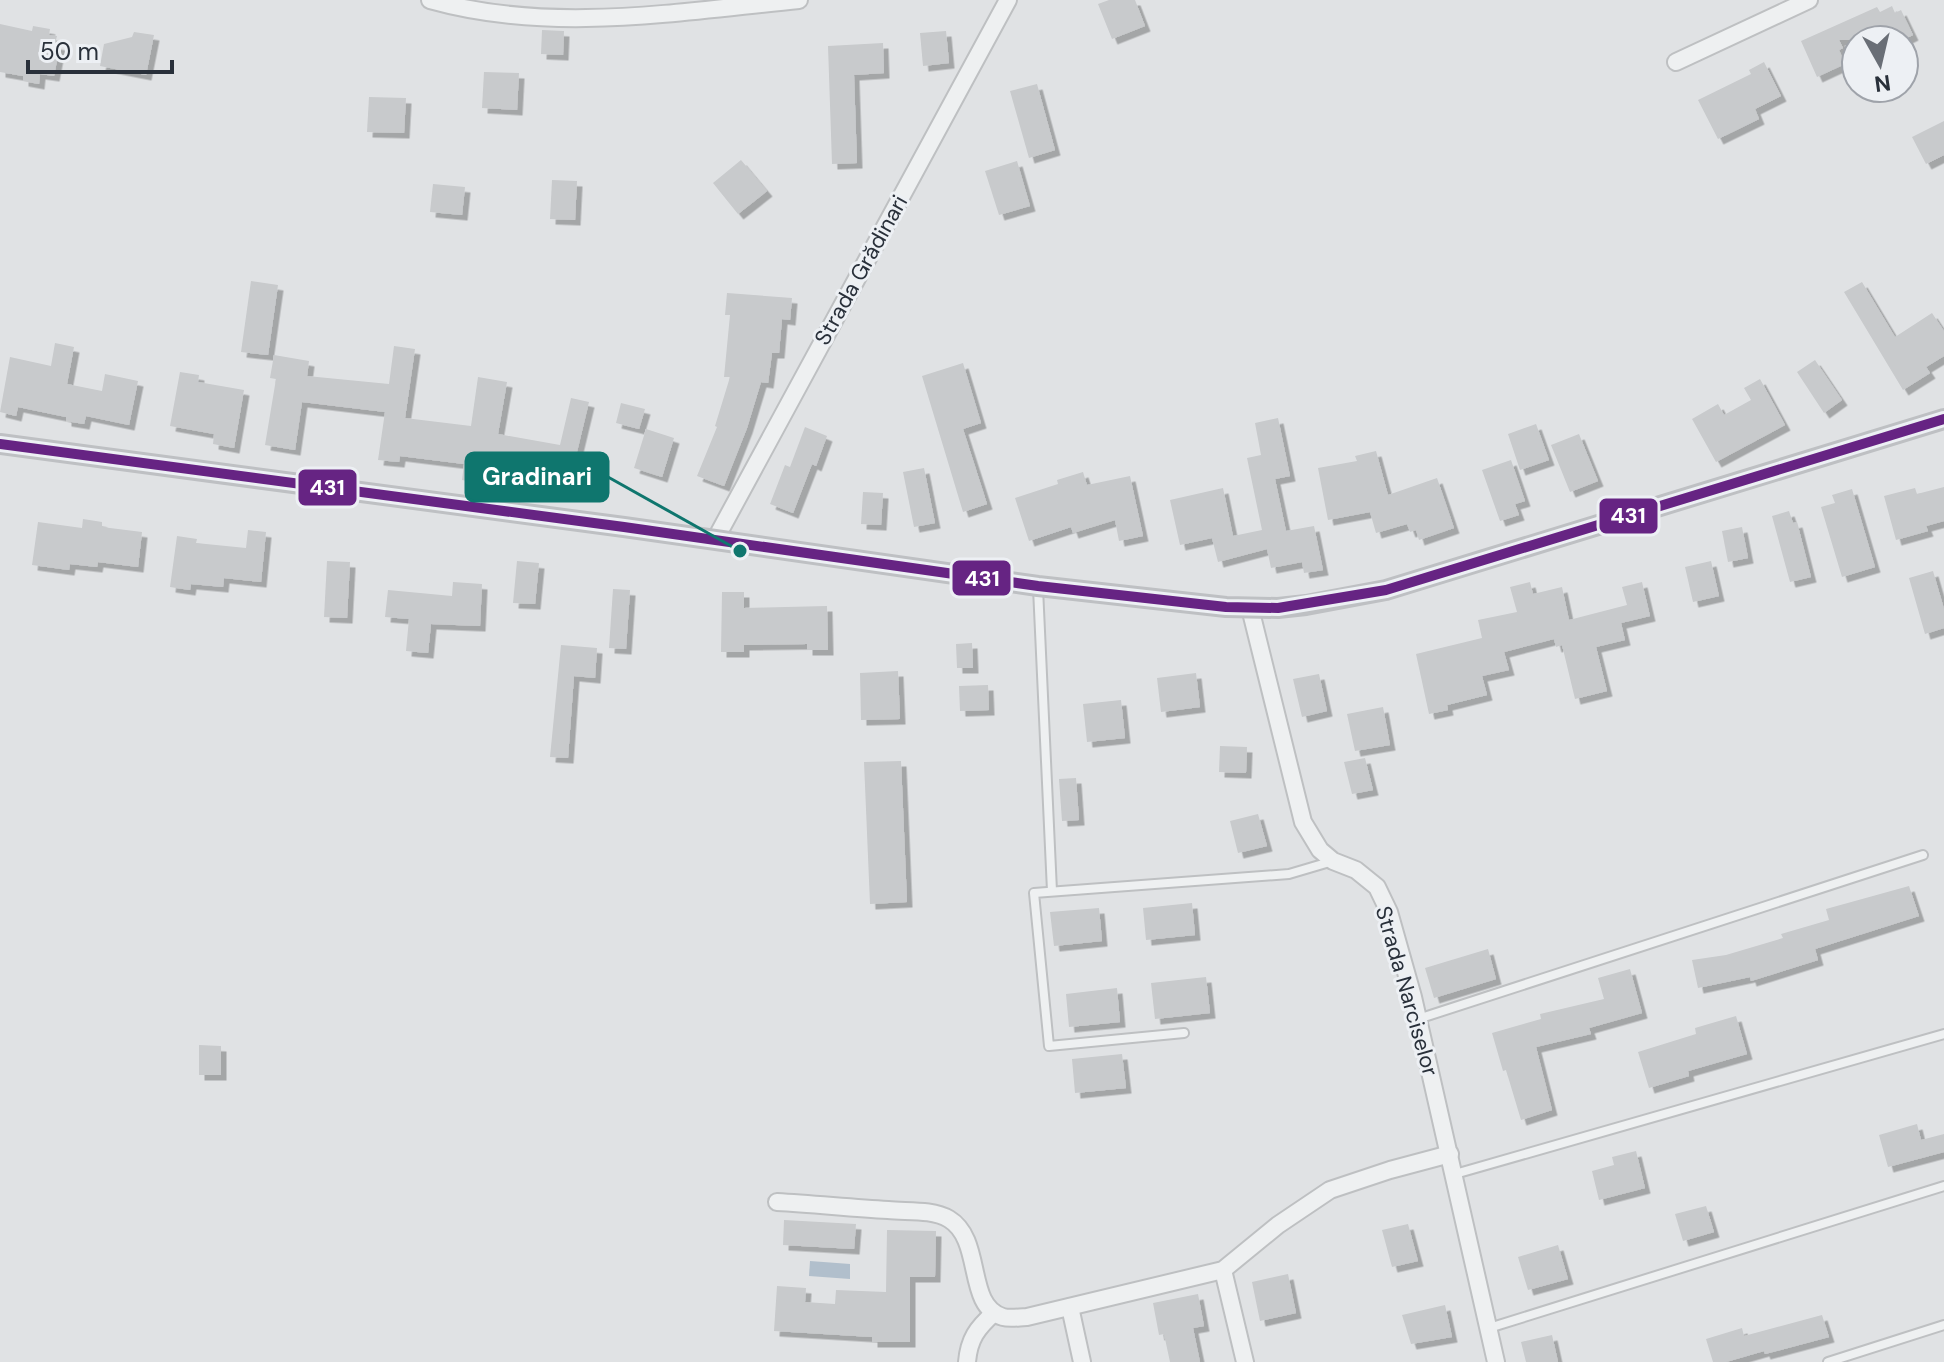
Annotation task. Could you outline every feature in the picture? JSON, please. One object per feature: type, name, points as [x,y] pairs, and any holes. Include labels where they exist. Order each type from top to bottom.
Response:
[{"type":"main road","points":[[0,444],[1038,586],[1250,608],[1306,605],[1386,590],[1944,419]]},
{"type":"street","points":[[441,2],[502,16],[572,19],[643,16],[799,0]]},
{"type":"street","name":"Strada Grădinari","points":[[715,540],[1008,0]]},
{"type":"street","points":[[1676,62],[1809,0]]},
{"type":"street","name":"Strada Narciselor","points":[[1250,608],[1303,822],[1311,838],[1333,861],[1356,870],[1377,887],[1389,912],[1455,1174],[1496,1362]]},
{"type":"street","points":[[777,1202],[924,1212],[949,1219],[965,1236],[979,1291],[989,1310],[1005,1317],[1027,1317],[1223,1270],[1278,1225],[1330,1190],[1450,1154]]},
{"type":"street","points":[[1223,1270],[1245,1362]]},
{"type":"street","points":[[1070,1307],[1082,1362]]},
{"type":"street","points":[[967,1362],[968,1347],[975,1329],[994,1313]]},
{"type":"lane","points":[[1038,586],[1052,891]]},
{"type":"lane","points":[[1418,1019],[1923,855]]},
{"type":"lane","points":[[1184,1033],[1049,1046],[1034,893],[1289,874],[1333,861]]},
{"type":"lane","points":[[1455,1174],[1944,1034]]},
{"type":"lane","points":[[1489,1328],[1944,1186]]},
{"type":"lane","points":[[1828,1362],[1944,1325]]},
{"type":"water","points":[[810,1261],[850,1264],[850,1279],[809,1276]]},
{"type":"building","points":[[1109,0],[1135,0],[1145,26],[1112,39],[1098,4]]},
{"type":"building","points":[[1892,6],[1895,13],[1901,10],[1908,24],[1840,24],[1840,66],[1817,77],[1801,41],[1877,7],[1880,12]]},
{"type":"building","points":[[0,24],[32,31],[33,26],[50,29],[49,35],[57,36],[55,44],[60,45],[54,76],[40,74],[39,84],[23,81],[23,76],[0,72]]},
{"type":"building","points":[[542,30],[564,31],[563,55],[541,54]]},
{"type":"building","points":[[946,31],[949,63],[923,66],[920,33]]},
{"type":"building","points":[[134,32],[154,35],[146,75],[100,66],[104,44],[132,37]]},
{"type":"building","points":[[883,43],[884,73],[854,75],[857,163],[832,164],[828,46]]},
{"type":"building","points":[[1764,62],[1781,96],[1755,109],[1759,119],[1718,139],[1698,100],[1751,74],[1749,70]]},
{"type":"building","points":[[484,72],[519,73],[517,110],[482,108]]},
{"type":"building","points":[[1037,84],[1055,150],[1029,158],[1010,91]]},
{"type":"building","points":[[369,97],[406,98],[404,133],[367,132]]},
{"type":"building","points":[[1944,121],[1944,155],[1926,164],[1912,137]]},
{"type":"building","points":[[741,160],[767,191],[738,214],[713,183]]},
{"type":"building","points":[[1017,161],[1030,206],[999,215],[985,171]]},
{"type":"building","points":[[552,180],[577,181],[575,220],[550,219]]},
{"type":"building","points":[[433,184],[465,187],[462,215],[430,212]]},
{"type":"building","points":[[251,281],[278,285],[268,355],[241,352]]},
{"type":"building","points":[[1862,282],[1895,337],[1932,313],[1944,331],[1944,356],[1926,367],[1930,373],[1903,390],[1844,292]]},
{"type":"building","points":[[727,293],[792,298],[790,320],[782,319],[779,353],[772,353],[768,383],[761,382],[724,486],[697,476],[717,427],[730,377],[724,377],[730,315],[725,315]]},
{"type":"building","points":[[55,343],[74,347],[67,384],[102,391],[105,374],[138,381],[129,425],[86,416],[84,424],[18,407],[16,416],[0,412],[10,357],[51,366]]},
{"type":"building","points":[[394,346],[415,349],[405,418],[471,426],[478,377],[507,382],[498,434],[560,445],[571,398],[589,402],[576,456],[580,457],[571,496],[549,489],[491,480],[490,485],[462,480],[464,464],[400,456],[399,462],[378,460],[385,412],[302,402],[295,450],[265,445],[276,379],[270,378],[274,355],[309,361],[307,376],[389,384]]},
{"type":"building","points":[[1815,360],[1842,400],[1824,413],[1797,372]]},
{"type":"building","points":[[963,363],[981,423],[963,429],[987,504],[963,512],[922,376]]},
{"type":"building","points":[[180,372],[199,375],[198,382],[244,390],[234,448],[213,444],[214,434],[170,426]]},
{"type":"building","points":[[1760,379],[1785,425],[1716,462],[1692,419],[1718,404],[1724,415],[1751,400],[1744,388]]},
{"type":"building","points":[[621,403],[645,409],[639,429],[616,423]]},
{"type":"building","points":[[1278,418],[1290,476],[1275,479],[1286,531],[1314,526],[1323,570],[1304,573],[1302,562],[1271,568],[1267,549],[1218,562],[1212,538],[1180,545],[1170,500],[1223,488],[1233,536],[1262,530],[1247,458],[1261,455],[1255,423]]},
{"type":"building","points":[[1536,424],[1549,460],[1520,470],[1508,434]]},
{"type":"building","points":[[805,427],[827,436],[816,466],[812,464],[793,513],[770,504],[785,465],[790,467]]},
{"type":"building","points":[[646,429],[674,438],[662,477],[634,468]]},
{"type":"building","points":[[1579,434],[1598,481],[1570,492],[1551,445]]},
{"type":"building","points":[[1376,451],[1388,495],[1437,478],[1454,528],[1419,540],[1416,530],[1410,532],[1407,524],[1376,533],[1370,512],[1328,520],[1318,468],[1357,461],[1355,456]]},
{"type":"building","points":[[1511,460],[1525,501],[1515,504],[1519,515],[1500,521],[1482,470]]},
{"type":"building","points":[[924,468],[935,523],[914,527],[903,472]]},
{"type":"building","points":[[1083,472],[1087,485],[1130,476],[1143,536],[1119,541],[1115,520],[1073,533],[1071,527],[1029,541],[1015,498]]},
{"type":"building","points":[[1944,487],[1944,521],[1926,526],[1928,531],[1896,540],[1884,496],[1915,488],[1917,494]]},
{"type":"building","points":[[1852,489],[1875,567],[1842,577],[1821,507],[1835,503],[1832,495]]},
{"type":"building","points":[[863,492],[883,493],[881,525],[861,524]]},
{"type":"building","points":[[1789,511],[1793,523],[1797,522],[1811,577],[1790,582],[1772,516]]},
{"type":"building","points":[[83,519],[102,522],[102,527],[142,532],[138,567],[98,562],[97,567],[70,564],[69,570],[32,565],[38,522],[82,528]]},
{"type":"building","points":[[1742,527],[1748,558],[1728,562],[1722,531]]},
{"type":"building","points":[[248,530],[266,532],[261,582],[224,578],[223,587],[191,584],[190,590],[170,587],[177,536],[197,539],[196,543],[246,548]]},
{"type":"building","points":[[327,561],[350,562],[347,618],[324,617]]},
{"type":"building","points":[[517,561],[539,563],[535,604],[513,603]]},
{"type":"building","points":[[1711,561],[1719,596],[1693,602],[1685,567]]},
{"type":"building","points":[[1933,571],[1944,609],[1944,628],[1925,634],[1909,578]]},
{"type":"building","points":[[453,582],[482,584],[480,626],[431,624],[428,653],[406,651],[409,619],[385,617],[388,590],[452,596]]},
{"type":"building","points":[[1530,582],[1533,594],[1562,587],[1569,620],[1627,605],[1622,587],[1642,582],[1650,616],[1621,623],[1625,640],[1596,647],[1607,691],[1575,699],[1562,645],[1556,647],[1554,639],[1504,652],[1509,670],[1482,676],[1487,695],[1447,705],[1448,710],[1429,714],[1416,654],[1482,638],[1478,620],[1517,612],[1510,587]]},
{"type":"building","points":[[613,589],[630,590],[626,649],[609,648]]},
{"type":"building","points":[[722,592],[744,592],[744,608],[827,606],[828,650],[807,650],[807,644],[744,645],[744,652],[721,652]]},
{"type":"building","points":[[972,643],[973,668],[957,668],[956,644]]},
{"type":"building","points":[[561,645],[597,648],[595,678],[574,676],[568,758],[550,757]]},
{"type":"building","points":[[898,671],[900,719],[861,720],[860,673]]},
{"type":"building","points":[[1196,673],[1200,707],[1161,712],[1157,678]]},
{"type":"building","points":[[1319,674],[1327,711],[1302,717],[1293,679]]},
{"type":"building","points":[[988,685],[989,710],[960,711],[959,686]]},
{"type":"building","points":[[1121,700],[1125,738],[1087,742],[1083,704]]},
{"type":"building","points":[[1383,707],[1390,745],[1355,751],[1347,714]]},
{"type":"building","points":[[1220,746],[1247,747],[1246,773],[1219,772]]},
{"type":"building","points":[[1365,758],[1373,790],[1352,794],[1344,762]]},
{"type":"building","points":[[901,761],[907,902],[870,904],[864,762]]},
{"type":"building","points":[[1076,778],[1079,820],[1062,821],[1059,779]]},
{"type":"building","points":[[1258,814],[1267,846],[1238,853],[1230,821]]},
{"type":"building","points":[[1909,886],[1919,916],[1815,949],[1818,960],[1751,981],[1750,977],[1698,988],[1692,960],[1726,955],[1783,938],[1781,934],[1829,920],[1826,909]]},
{"type":"building","points":[[1192,903],[1195,935],[1146,940],[1143,908]]},
{"type":"building","points":[[1099,908],[1102,941],[1054,946],[1050,912]]},
{"type":"building","points":[[1488,949],[1496,979],[1434,998],[1425,968]]},
{"type":"building","points":[[1630,969],[1642,1013],[1589,1028],[1591,1034],[1536,1047],[1552,1110],[1521,1120],[1492,1033],[1541,1019],[1540,1014],[1604,999],[1598,978]]},
{"type":"building","points":[[1206,977],[1210,1013],[1155,1019],[1151,983]]},
{"type":"building","points":[[1117,988],[1120,1022],[1069,1027],[1066,994]]},
{"type":"building","points":[[1736,1016],[1747,1054],[1688,1071],[1689,1076],[1649,1088],[1638,1052],[1696,1034],[1695,1028]]},
{"type":"building","points":[[199,1045],[221,1046],[221,1075],[199,1075]]},
{"type":"building","points":[[1122,1054],[1126,1088],[1075,1093],[1072,1059]]},
{"type":"building","points":[[1917,1124],[1921,1140],[1944,1134],[1944,1152],[1888,1167],[1879,1135]]},
{"type":"building","points":[[1636,1151],[1645,1188],[1599,1200],[1592,1171],[1614,1165],[1612,1157]]},
{"type":"building","points":[[1706,1206],[1714,1232],[1683,1241],[1675,1214]]},
{"type":"building","points":[[784,1220],[856,1224],[854,1249],[783,1245]]},
{"type":"building","points":[[1408,1224],[1418,1261],[1392,1267],[1382,1230]]},
{"type":"building","points":[[887,1230],[936,1231],[935,1277],[910,1277],[910,1342],[872,1342],[872,1337],[774,1331],[777,1286],[806,1288],[805,1302],[835,1304],[836,1290],[886,1292]]},
{"type":"building","points":[[1558,1245],[1568,1279],[1528,1290],[1518,1257]]},
{"type":"building","points":[[1288,1274],[1296,1313],[1260,1321],[1252,1282]]},
{"type":"building","points":[[1198,1294],[1204,1326],[1193,1328],[1200,1362],[1170,1362],[1164,1334],[1159,1335],[1153,1303]]},
{"type":"building","points":[[1445,1305],[1452,1337],[1411,1344],[1402,1315]]},
{"type":"building","points":[[1822,1315],[1829,1337],[1765,1354],[1764,1351],[1726,1362],[1713,1362],[1706,1339],[1742,1328],[1744,1336]]},
{"type":"building","points":[[1552,1335],[1558,1362],[1526,1362],[1521,1342]]},
{"type":"transit line","name":"431","points":[[0,444],[1038,586],[1226,607],[1278,608],[1386,590],[1944,419]]},
{"type":"place","name":"Gradinari","points":[[740,551]]}]
